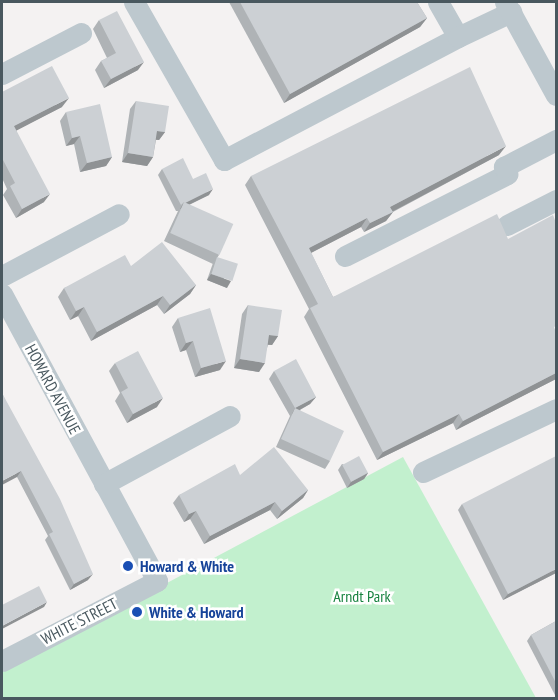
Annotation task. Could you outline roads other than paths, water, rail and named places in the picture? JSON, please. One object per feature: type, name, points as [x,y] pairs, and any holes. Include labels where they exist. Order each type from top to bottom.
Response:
[{"type":"street","points":[[134,2],[224,160],[458,37],[508,7],[556,95]]},
{"type":"street","points":[[438,2],[458,37]]},
{"type":"street","points":[[2,74],[81,33]]},
{"type":"street","points":[[345,256],[507,174],[504,167],[556,140]]},
{"type":"street","points":[[507,225],[556,200]]},
{"type":"street","points":[[2,276],[119,214]]},
{"type":"street","name":"HOWARD AVENUE","points":[[2,294],[157,581]]},
{"type":"street","points":[[423,472],[556,409]]},
{"type":"street","points":[[104,484],[230,416]]},
{"type":"street","name":"WHITE STREET","points":[[2,661],[157,581]]},
{"type":"place","name":"Howard & White","points":[[128,566]]},
{"type":"place","name":"White & Howard","points":[[137,612]]},
{"type":"park label","name":"Arndt Park","points":[[362,596]]}]
